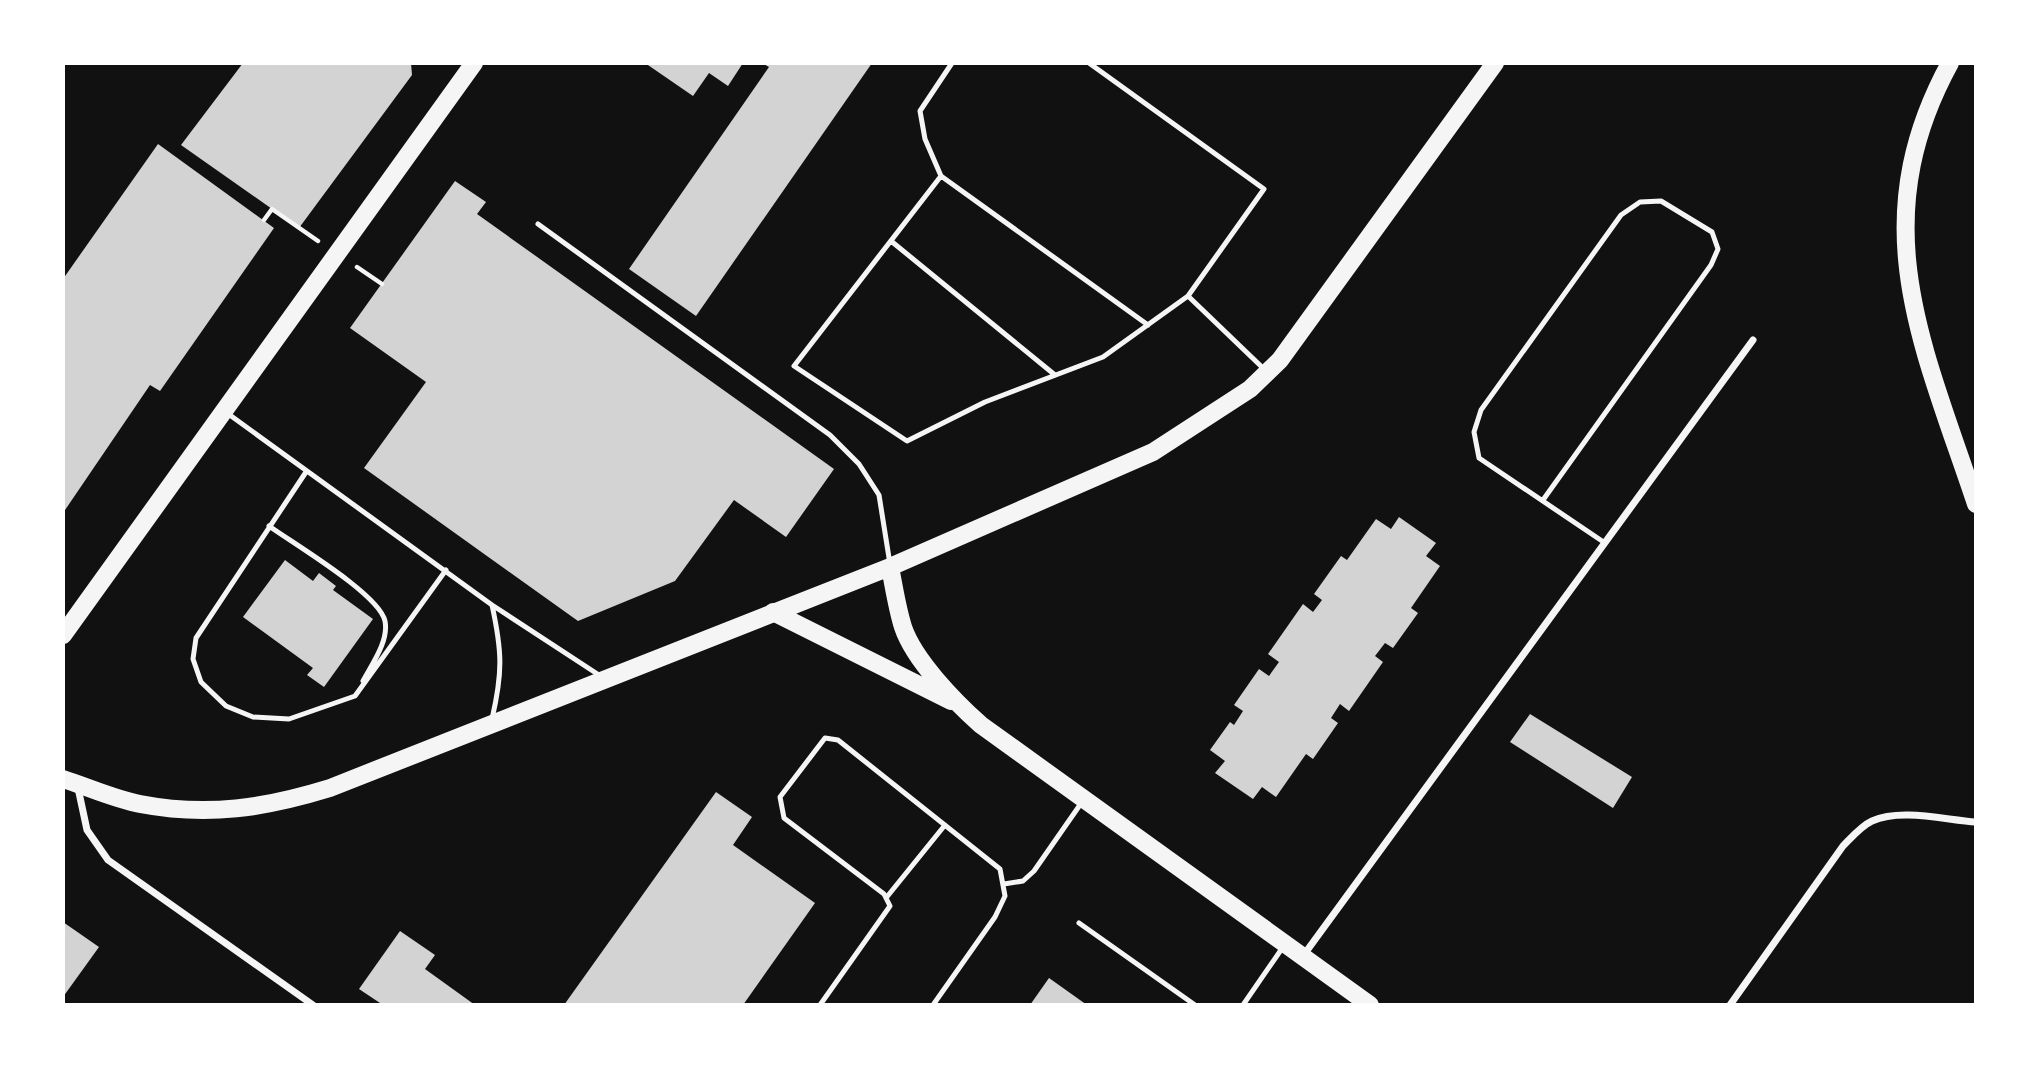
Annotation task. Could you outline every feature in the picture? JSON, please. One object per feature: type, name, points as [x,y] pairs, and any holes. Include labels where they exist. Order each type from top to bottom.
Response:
[{"type":"main road","points":[[63,635],[474,63]]},
{"type":"main road","points":[[70,781],[139,804],[205,812],[279,804],[330,788],[890,567],[1153,452],[1210,417],[1267,373],[1307,327],[1495,63]]},
{"type":"main road","points":[[1950,63],[1930,99],[1913,151],[1904,220],[1907,272],[1916,316],[1976,504]]},
{"type":"main road","points":[[890,567],[904,628],[934,677],[959,705],[981,725],[1370,1005]]},
{"type":"main road","points":[[773,612],[959,705]]},
{"type":"street","points":[[1303,956],[1753,340]]},
{"type":"street","points":[[70,781],[87,830],[108,860],[307,1003]]},
{"type":"street","points":[[1730,1005],[1843,846],[1858,831],[1872,821],[1890,817],[1976,822]]},
{"type":"lane","points":[[952,63],[920,111],[925,139],[941,176],[1148,325]]},
{"type":"lane","points":[[941,176],[794,366],[907,441],[985,402],[1103,357],[1188,296],[1264,189],[1089,63]]},
{"type":"lane","points":[[1543,500],[1711,265],[1718,249],[1712,232],[1661,201],[1640,202],[1621,215],[1481,410],[1474,432],[1479,458],[1605,543]]},
{"type":"lane","points":[[538,224],[830,435],[859,464],[879,495],[890,567]]},
{"type":"lane","points":[[891,241],[1055,375]]},
{"type":"lane","points":[[1188,296],[1267,373]]},
{"type":"lane","points":[[225,411],[492,605],[604,678]]},
{"type":"lane","points":[[306,472],[196,638],[193,659],[201,682],[226,706],[253,717],[289,719],[355,696],[446,570]]},
{"type":"lane","points":[[269,526],[358,588],[381,611],[386,623],[382,647],[355,696]]},
{"type":"lane","points":[[491,723],[502,677],[500,642],[492,605]]},
{"type":"lane","points":[[820,1005],[890,906],[886,898],[784,818],[780,797],[825,738],[838,740],[1000,869],[1005,895],[995,916],[933,1005]]},
{"type":"lane","points":[[1004,884],[1023,881],[1034,871],[1084,799]]},
{"type":"lane","points":[[886,898],[945,825]]},
{"type":"lane","points":[[1079,923],[1195,1005]]},
{"type":"lane","points":[[1242,1005],[1285,944]]},
{"type":"building","points":[[243,63],[411,63],[412,75],[299,228],[181,145]]},
{"type":"building","points":[[645,63],[743,63],[728,86],[709,73],[693,96]]},
{"type":"building","points":[[762,63],[872,63],[696,316],[629,269],[769,67]]},
{"type":"building","points":[[158,144],[274,228],[160,391],[150,385],[63,513],[63,279]]},
{"type":"building","points":[[455,181],[486,202],[477,214],[834,469],[786,537],[734,500],[675,581],[578,621],[364,468],[426,382],[350,328]]},
{"type":"building","points":[[1399,517],[1436,543],[1426,556],[1440,566],[1411,608],[1418,613],[1393,648],[1385,643],[1375,656],[1383,662],[1349,711],[1340,704],[1331,718],[1338,723],[1313,759],[1306,754],[1276,797],[1262,787],[1253,799],[1215,773],[1225,761],[1210,750],[1230,722],[1234,725],[1243,711],[1234,705],[1259,669],[1269,676],[1279,662],[1268,654],[1303,604],[1313,612],[1322,600],[1314,594],[1341,556],[1347,560],[1376,519],[1391,529]]},
{"type":"building","points":[[285,560],[313,581],[319,573],[336,586],[333,590],[373,619],[324,687],[307,675],[313,668],[243,617]]},
{"type":"building","points":[[1530,714],[1632,777],[1613,808],[1510,742]]},
{"type":"building","points":[[716,792],[752,817],[733,845],[815,903],[743,1005],[564,1005]]},
{"type":"building","points":[[63,922],[99,947],[63,997]]},
{"type":"building","points":[[400,931],[435,955],[425,969],[475,1005],[383,1005],[359,989]]},
{"type":"building","points":[[1049,978],[1087,1005],[1030,1005]]}]
